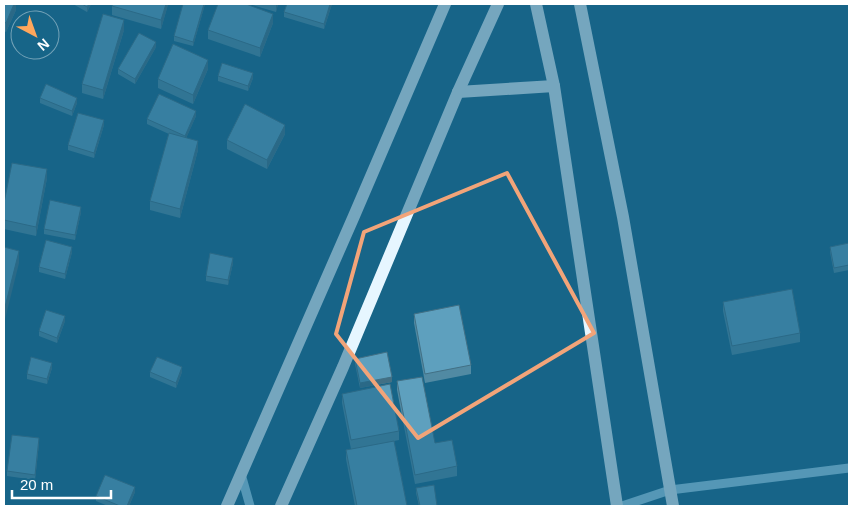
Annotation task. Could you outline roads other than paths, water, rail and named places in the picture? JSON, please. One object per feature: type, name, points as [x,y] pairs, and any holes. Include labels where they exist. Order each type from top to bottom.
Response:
[{"type":"main road","points":[[227,506],[445,4]]},
{"type":"main road","points":[[281,506],[343,367],[458,92],[498,4]]},
{"type":"main road","points":[[536,4],[554,86],[617,506]]},
{"type":"main road","points":[[580,4],[624,217],[673,506]]},
{"type":"main road","points":[[458,92],[554,86]]},
{"type":"street","points":[[622,506],[670,490],[849,468]]},
{"type":"street","points":[[241,474],[250,506]]}]
